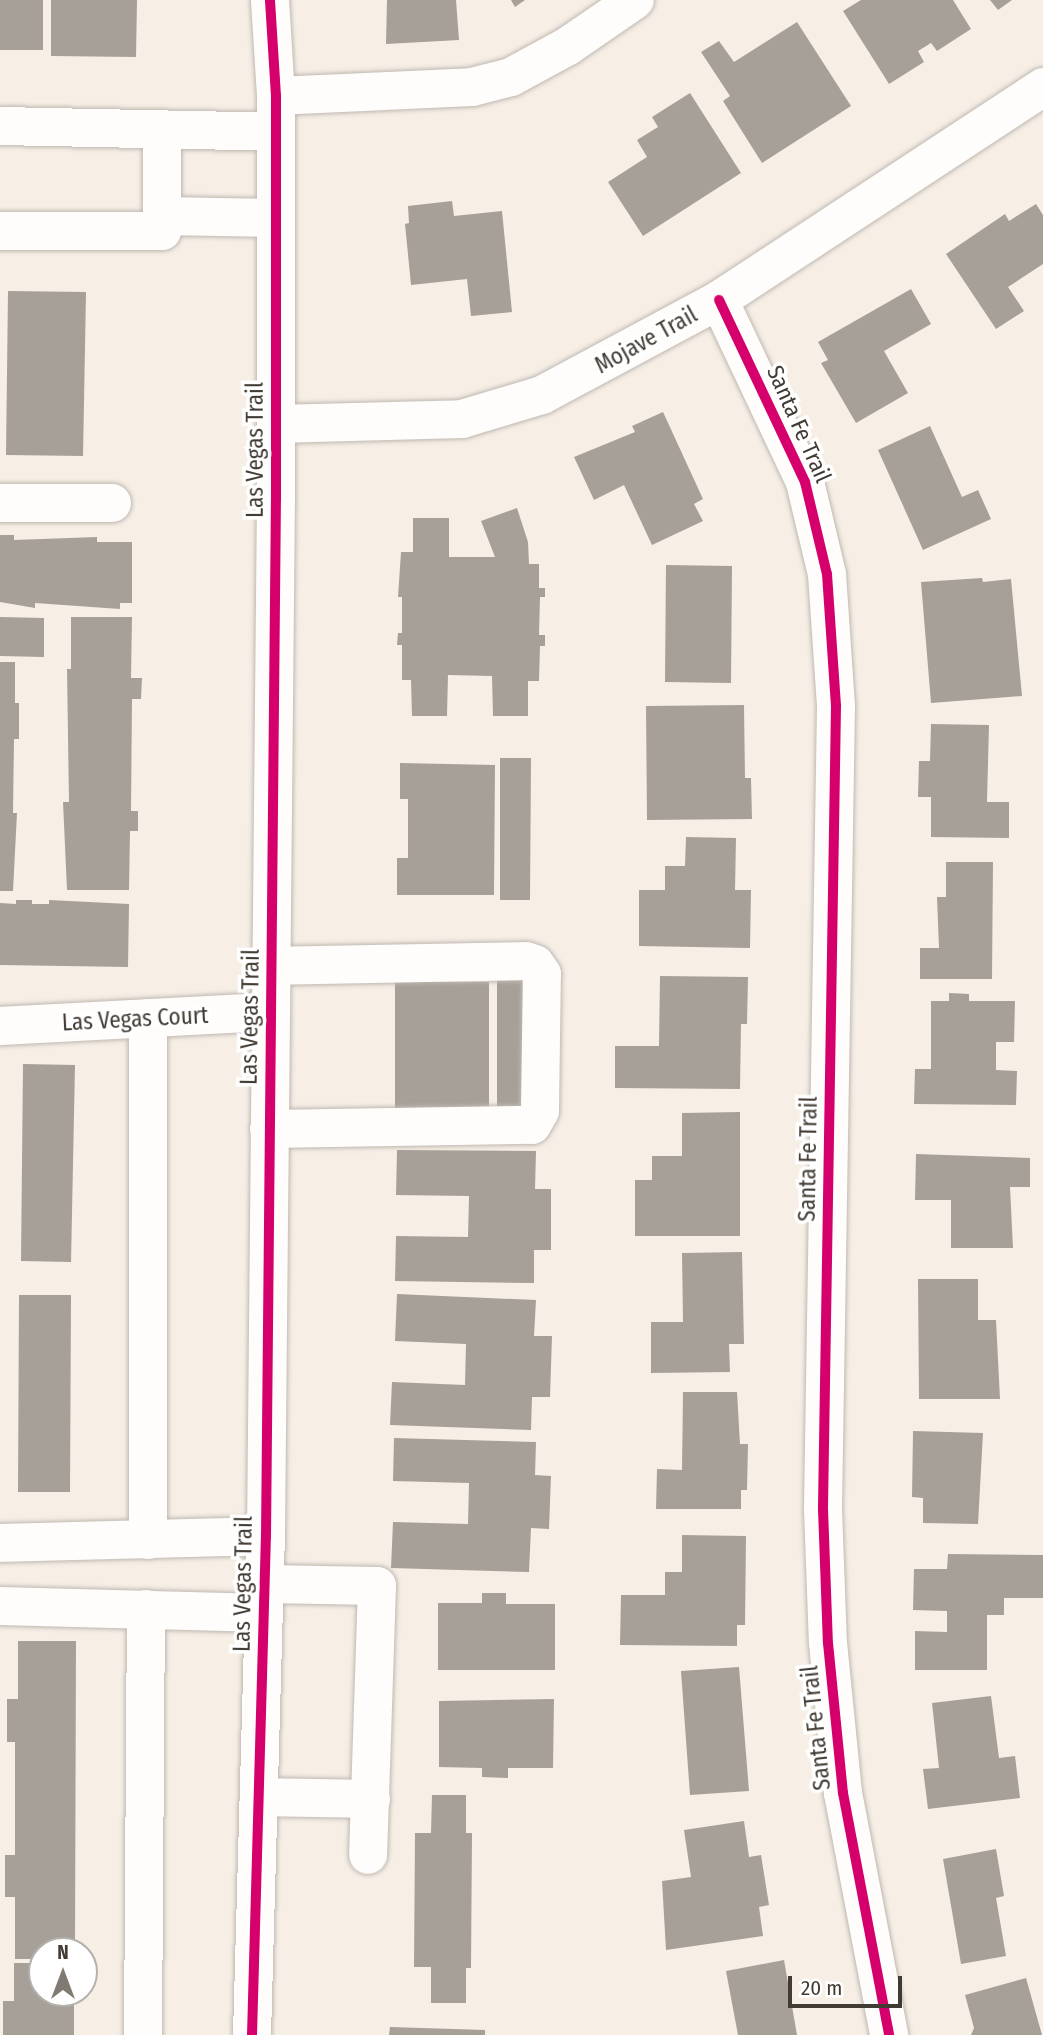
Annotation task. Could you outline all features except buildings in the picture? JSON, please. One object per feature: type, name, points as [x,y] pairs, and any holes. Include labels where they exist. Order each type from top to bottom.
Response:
[{"type":"street","name":"Las Vegas Trail","points":[[252,2035],[266,1536],[270,1129],[276,114],[270,0]]},
{"type":"street","points":[[0,126],[162,129],[472,88],[511,77],[556,52],[635,0]]},
{"type":"street","name":"Mojave Trail","points":[[276,424],[462,419],[542,395],[719,300],[1043,87]]},
{"type":"street","points":[[0,231],[162,231],[162,129]]},
{"type":"street","points":[[162,216],[276,218]]},
{"type":"street","name":"Santa Fe Trail","points":[[719,300],[806,482],[827,574],[836,706],[823,1509],[828,1643],[843,1793],[888,2035]]},
{"type":"street","points":[[0,503],[112,503]]},
{"type":"street","points":[[270,1129],[532,1125],[540,1111],[542,974],[535,964],[526,961],[271,966]]},
{"type":"street","name":"Las Vegas Court","points":[[0,1026],[271,1012]]},
{"type":"street","points":[[148,1018],[148,1540]]},
{"type":"street","points":[[0,1543],[266,1536]]},
{"type":"street","points":[[0,1606],[146,1609],[377,1586],[368,1855]]},
{"type":"street","points":[[143,2035],[146,1609]]},
{"type":"street","points":[[259,1797],[371,1799]]},
{"type":"cycle path","points":[[252,2035],[266,1536],[276,500],[276,96],[270,0]]},
{"type":"cycle path","points":[[719,300],[805,482],[827,574],[836,706],[823,1509],[828,1643],[843,1793],[889,2035]]}]
